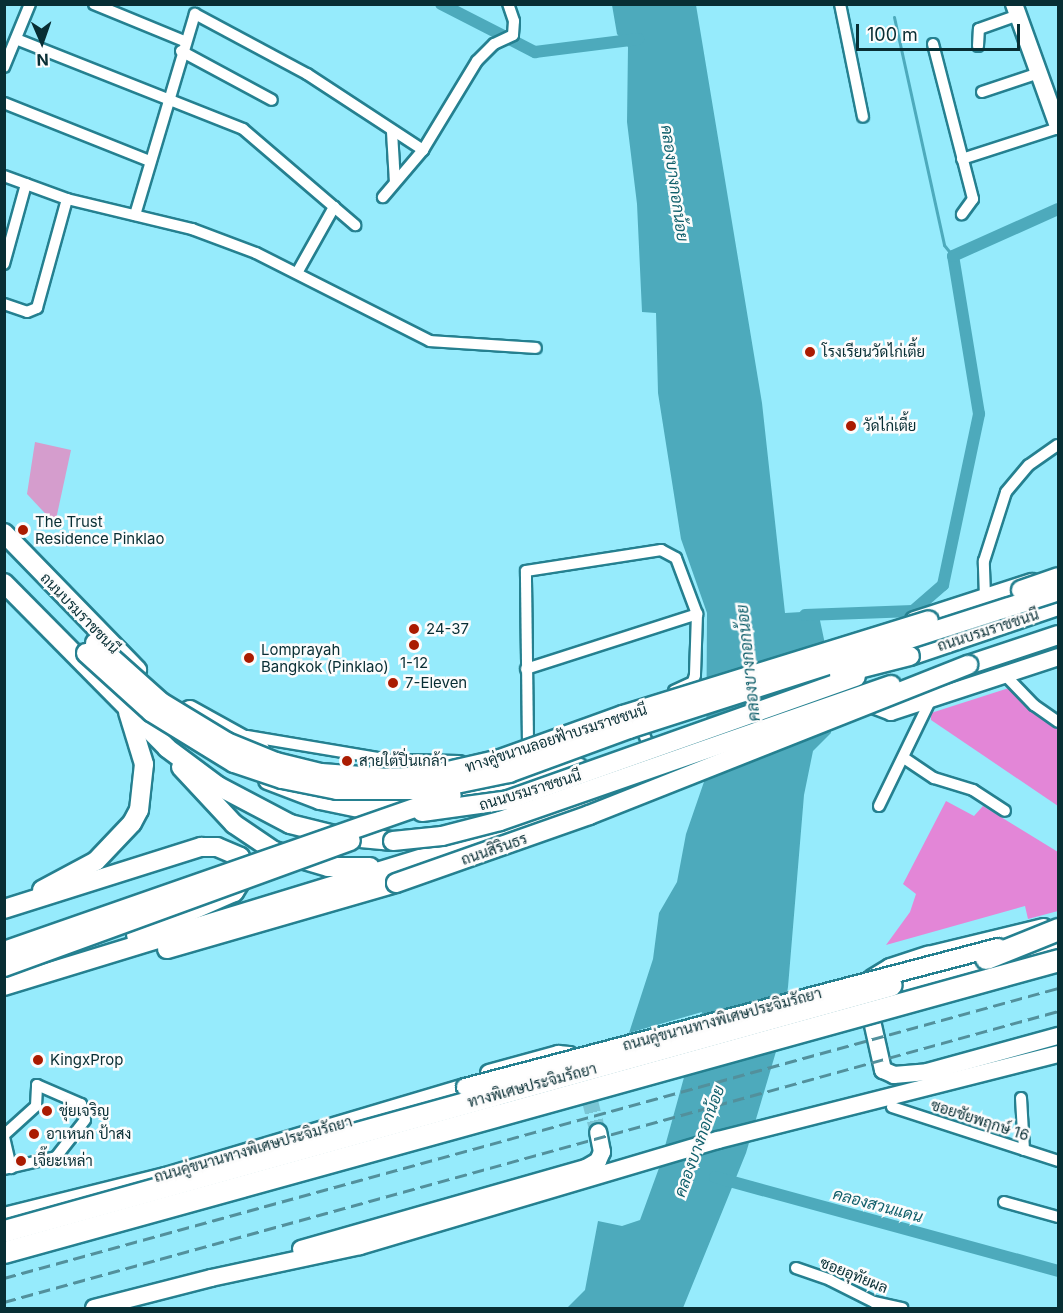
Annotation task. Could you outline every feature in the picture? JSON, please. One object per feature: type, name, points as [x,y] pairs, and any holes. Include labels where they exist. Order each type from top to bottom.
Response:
[{"type":"highway","name":"ทางพิเศษประจิมรัถยา","points":[[4,1231],[986,958],[1057,932]]},
{"type":"highway","name":"ทางพิเศษประจิมรัถยา","points":[[4,1252],[1059,960]]},
{"type":"main road","points":[[1016,10],[1059,127]]},
{"type":"main road","name":"ถนนบรมราชชนนี","points":[[4,533],[157,691],[251,771],[294,792],[373,811],[452,810],[508,800],[659,749],[910,656],[1059,606]]},
{"type":"main road","name":"ทางคู่ขนานลอยฟ้าบรมราชชนนี","points":[[4,550],[95,643],[183,718],[227,742],[276,762],[366,778],[426,776],[500,759],[623,714],[1059,575]]},
{"type":"main road","name":"ทางคู่ขนานลอยฟ้าบรมราชชนนี","points":[[4,569],[151,712],[234,763],[310,785],[364,792],[427,790],[509,774],[628,729],[1059,591]]},
{"type":"main road","points":[[1059,575],[861,638],[846,650],[843,664],[851,691],[878,710],[906,708],[1059,657]]},
{"type":"main road","name":"ถนนบรมราชชนนี","points":[[4,583],[167,748],[218,786],[267,815],[339,836],[393,841],[442,836],[500,821],[849,697],[968,664],[1059,634]]},
{"type":"main road","points":[[4,951],[389,815],[798,684],[910,656]]},
{"type":"main road","name":"ถนนสิรินธร","points":[[4,986],[161,951],[396,883],[590,815],[968,664]]},
{"type":"main road","points":[[4,986],[396,864],[471,843],[615,794],[621,773],[613,760],[605,759],[517,785],[446,800],[376,799],[310,776],[157,691]]},
{"type":"main road","points":[[5,909],[96,861],[132,823],[143,800],[144,764],[125,706]]},
{"type":"main road","points":[[167,748],[211,802],[274,851],[328,867],[396,864]]},
{"type":"main road","points":[[4,967],[456,802],[509,774]]},
{"type":"main road","points":[[4,986],[218,902],[242,883],[244,867],[232,852],[201,847],[5,909]]},
{"type":"main road","points":[[1057,932],[890,967],[875,975],[867,987],[869,1016],[883,1070],[894,1076],[927,1072],[1059,1036]]},
{"type":"main road","name":"ถนนคู่ขนานทางพิเศษประจิมรัถยา","points":[[4,1216],[165,1176],[465,1087],[1057,932]]},
{"type":"main road","points":[[1059,949],[898,990],[883,995],[874,1009],[894,1069],[914,1068],[1059,1029]]},
{"type":"main road","points":[[165,1176],[259,1139],[558,1054],[576,1060],[589,1097]]},
{"type":"main road","points":[[94,1308],[211,1278],[360,1246],[718,1140],[1054,1055]]},
{"type":"main road","points":[[211,1278],[357,1231],[586,1168],[598,1161],[602,1152],[598,1132]]},
{"type":"street","points":[[4,67],[30,4]]},
{"type":"street","points":[[94,4],[182,46],[272,100]]},
{"type":"street","points":[[383,197],[423,150],[477,61],[494,44],[513,35],[514,21],[508,4]]},
{"type":"street","points":[[840,4],[863,117]]},
{"type":"street","points":[[978,46],[979,30],[1016,10]]},
{"type":"street","points":[[135,215],[182,46],[195,14],[307,74],[374,116],[392,132],[423,150]]},
{"type":"street","points":[[15,39],[255,136],[355,225]]},
{"type":"street","points":[[933,44],[973,199],[962,214]]},
{"type":"street","points":[[982,92],[1039,73]]},
{"type":"street","points":[[4,103],[150,161]]},
{"type":"street","points":[[962,159],[1059,127]]},
{"type":"street","points":[[392,132],[396,182]]},
{"type":"street","points":[[4,176],[67,199],[192,229],[297,273],[430,341],[536,348]]},
{"type":"street","points":[[4,264],[26,184]]},
{"type":"street","points":[[4,304],[27,312],[37,308],[67,199]]},
{"type":"street","points":[[297,273],[334,207]]},
{"type":"street","points":[[985,597],[984,561],[1005,492],[1029,465],[1057,447]]},
{"type":"street","points":[[232,734],[360,756],[424,762],[491,756],[650,701],[693,682],[697,614],[676,558],[661,550],[526,571],[528,742]]},
{"type":"street","points":[[526,669],[697,614]]},
{"type":"street","points":[[1005,675],[1034,705],[1059,722]]},
{"type":"street","points":[[879,806],[930,700]]},
{"type":"street","points":[[615,794],[641,783],[654,770],[641,727],[650,701]]},
{"type":"street","points":[[615,712],[641,727]]},
{"type":"street","points":[[904,758],[934,778],[973,790],[1005,811]]},
{"type":"street","points":[[37,1085],[81,1104],[85,1120],[56,1157],[8,1168],[4,1136],[36,1106],[37,1085]]},
{"type":"street","points":[[1021,1098],[1024,1150]]},
{"type":"street","name":"ซอยชัยพฤกษ์ 16","points":[[892,1107],[1059,1161]]},
{"type":"street","points":[[1004,1202],[1059,1217]]},
{"type":"street","name":"ซอยอุทัยผล","points":[[796,1268],[830,1280],[874,1302],[902,1308]]},
{"type":"shaded area","points":[[35,442],[71,450],[55,524],[27,494]]},
{"type":"shaded area","points":[[1012,687],[1058,725],[1058,806],[931,720],[931,713]]},
{"type":"shaded area","points":[[946,801],[974,816],[983,806],[1058,852],[1058,911],[1028,919],[1025,906],[886,945],[910,912],[916,894],[903,884]]},
{"type":"water","name":"คลองบางกอกน้อย","points":[[612,5],[696,5],[762,403],[785,613],[818,611],[825,644],[831,733],[813,751],[804,795],[788,987],[780,1038],[746,1153],[683,1308],[567,1308],[585,1290],[598,1221],[622,1226],[640,1220],[659,1168],[702,1012],[629,1033],[653,959],[659,913],[677,882],[686,834],[706,776],[707,613],[681,539],[658,393],[656,313],[642,312],[637,204],[627,122],[628,47],[617,34]]},
{"type":"waterway","points":[[441,4],[535,52],[638,39]]},
{"type":"waterway","points":[[894,17],[944,245],[953,256]]},
{"type":"waterway","points":[[805,615],[913,611],[943,585],[979,414],[953,256],[1058,209]]},
{"type":"waterway","name":"คลองสวนแดน","points":[[715,1177],[1058,1271]]},
{"type":"tunnel","points":[[589,1097],[598,1132]]},
{"type":"railway","points":[[4,1278],[1058,988]]},
{"type":"railway","points":[[4,1302],[1058,1011]]},
{"type":"place","name":"โรงเรียนวัดไก่เตี้ย","points":[[810,352]]},
{"type":"place","name":"วัดไก่เตี้ย","points":[[851,426]]},
{"type":"place","name":"The Trust Residence Pinklao","points":[[23,530]]},
{"type":"place","name":"24-37","points":[[414,629]]},
{"type":"place","name":"1-12","points":[[414,645]]},
{"type":"place","name":"Lomprayah Bangkok (Pinklao)","points":[[249,658]]},
{"type":"place","name":"7-Eleven","points":[[393,683]]},
{"type":"place","name":"สายใต้ปิ่นเกล้า","points":[[347,761]]},
{"type":"place","name":"KingxProp","points":[[38,1060]]},
{"type":"place","name":"ชุ่ยเจริญ","points":[[47,1111]]},
{"type":"place","name":"อาเหนก ป้าสง","points":[[34,1134]]},
{"type":"place","name":"เจี๊ยะเหล่า","points":[[21,1161]]}]
